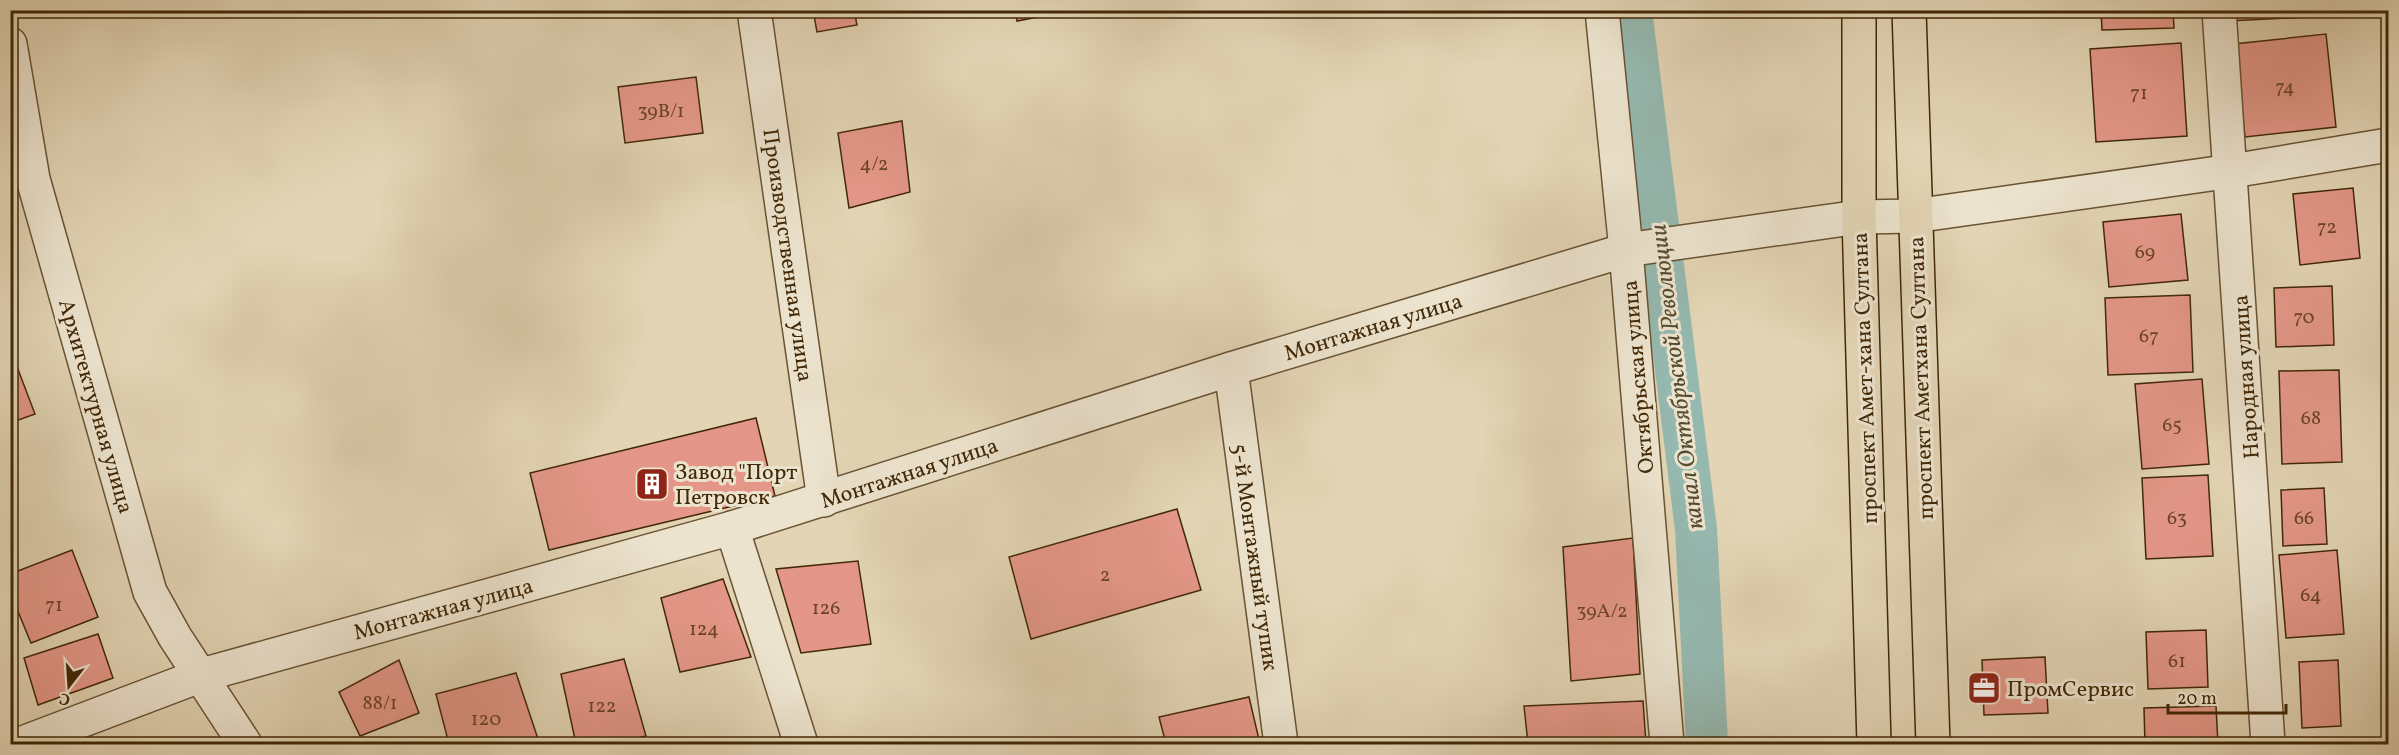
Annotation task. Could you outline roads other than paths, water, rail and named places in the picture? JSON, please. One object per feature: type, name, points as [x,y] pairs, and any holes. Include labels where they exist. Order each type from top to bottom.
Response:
[{"type":"main road","name":"проспект Амет-хана Султана","points":[[1859,10],[1859,217],[1874,744]]},
{"type":"main road","name":"проспект Аметхана Султана","points":[[1909,10],[1933,744]]},
{"type":"street","name":"Производственная улица","points":[[754,10],[824,500]]},
{"type":"street","name":"Октябрьская улица","points":[[1602,10],[1626,250],[1666,744]]},
{"type":"street","name":"Народная улица","points":[[2219,10],[2232,171],[2268,744]]},
{"type":"street","name":"Архитектурная улица","points":[[10,44],[33,179],[150,592],[175,637],[245,744]]},
{"type":"street","name":"Монтажная улица","points":[[20,744],[202,675],[732,528],[1231,369],[1626,250],[1859,217],[1914,216],[2232,171],[2388,145]]},
{"type":"street","name":"5-й Монтажный тупик","points":[[1231,369],[1281,744]]},
{"type":"street","points":[[732,528],[801,744]]},
{"type":"waterway","name":"канал Октябрьской Революции","points":[[1631,10],[1696,529],[1707,744]]},
{"type":"place","name":"Завод \"Порт Петровск","points":[[652,484]]},
{"type":"place","name":"ПромСервис","points":[[1984,688]]}]
